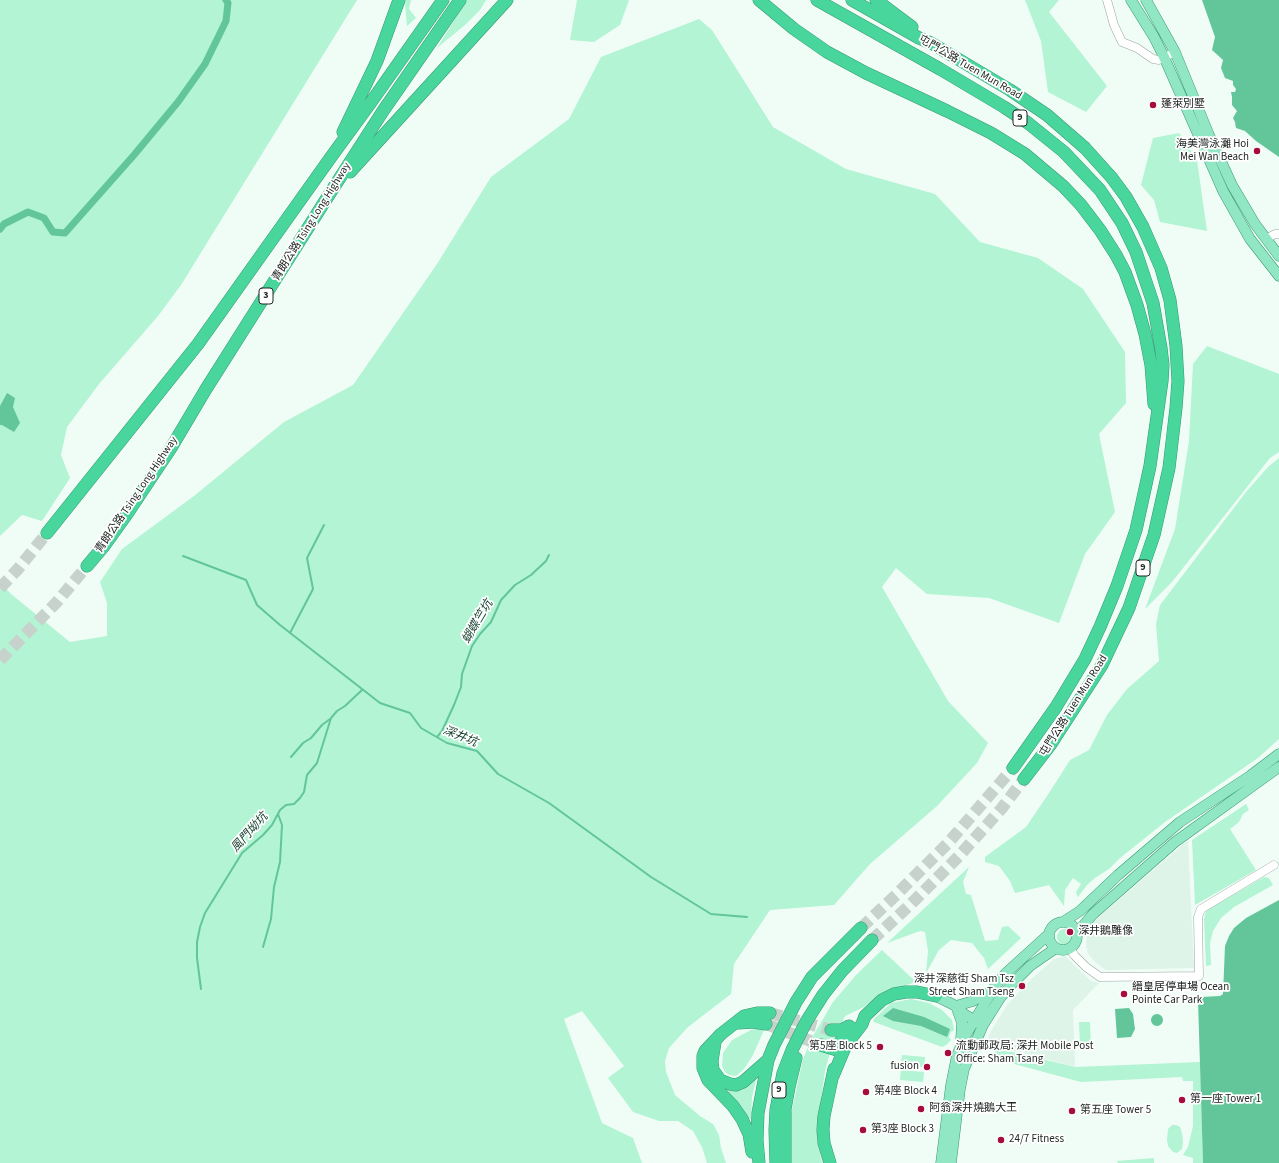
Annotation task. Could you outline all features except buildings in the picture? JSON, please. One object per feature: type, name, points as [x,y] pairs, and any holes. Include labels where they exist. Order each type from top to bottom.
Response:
[{"type":"highway","points":[[331,157],[377,61],[399,0]]},
{"type":"highway","name":"青朗公路 Tsing Long Highway","points":[[47,533],[198,344],[331,157],[370,106],[443,0]]},
{"type":"highway","name":"青朗公路 Tsing Long Highway","points":[[87,566],[104,546],[171,448],[206,390],[383,111],[460,0]]},
{"type":"highway","points":[[325,201],[507,0]]},
{"type":"highway","points":[[760,0],[794,29],[827,52],[866,73],[963,119],[1014,147],[1046,170],[1082,205],[1116,255],[1127,277],[1137,305],[1145,334],[1151,365],[1155,407],[1155,432]]},
{"type":"highway","name":"屯門公路 Tuen Mun Road","points":[[817,0],[1004,107],[1028,123],[1064,152],[1100,190],[1122,224],[1136,252],[1153,303],[1163,365],[1159,407],[1150,466],[1136,530],[1117,586],[1090,649],[1072,682],[1052,713],[1013,768]]},
{"type":"highway","name":"屯門公路 Tuen Mun Road","points":[[852,0],[919,38],[931,43],[1010,90],[1047,115],[1085,148],[1106,171],[1133,209],[1151,244],[1164,279],[1175,329],[1178,381],[1174,434],[1169,468],[1154,534],[1128,608],[1102,665],[1051,744],[1024,779]]},
{"type":"highway","points":[[876,0],[931,43]]},
{"type":"highway","name":"9","points":[[759,1163],[757,1140],[758,1113],[768,1060],[777,1037],[800,994],[821,967],[862,928]]},
{"type":"highway","name":"9","points":[[776,1163],[775,1125],[779,1093],[788,1058],[816,1005],[831,984],[872,940]]},
{"type":"highway","points":[[842,1048],[862,1024],[865,1016],[882,1000],[894,994],[906,992],[917,992],[936,996]]},
{"type":"highway","points":[[831,1030],[840,1031],[848,1027],[857,1018],[865,1016]]},
{"type":"highway","points":[[754,1163],[749,1134],[742,1119],[734,1106],[710,1083],[704,1071],[702,1059],[705,1051],[725,1031],[736,1023],[768,1019]]},
{"type":"highway","points":[[784,1163],[786,1098],[806,1022]]},
{"type":"highway","points":[[830,1163],[824,1143],[824,1116],[833,1076],[848,1027]]},
{"type":"highway","points":[[715,1042],[712,1065],[717,1077],[726,1083],[733,1085],[743,1082],[768,1060]]},
{"type":"highway","points":[[821,1045],[842,1048]]},
{"type":"main road","points":[[1131,0],[1154,37],[1164,57],[1212,170],[1236,216],[1258,249],[1279,276]]},
{"type":"main road","points":[[1146,0],[1175,52],[1226,172],[1243,204],[1279,256]]},
{"type":"main road","points":[[1258,249],[1266,239]]},
{"type":"main road","points":[[951,1163],[960,1089],[964,1069],[980,1019],[992,991],[1006,974],[1049,934],[1052,927],[1080,911],[1118,875],[1180,822],[1250,776],[1279,754]]},
{"type":"main road","points":[[1049,934],[1050,942],[1056,948],[1065,950],[1069,948],[1075,942],[1077,934],[1093,914],[1166,849],[1193,828],[1255,786],[1279,767]]},
{"type":"main road","points":[[1063,922],[1071,924],[1077,934]]},
{"type":"main road","points":[[960,1049],[980,1019],[1014,982],[1034,963],[1056,948]]},
{"type":"main road","points":[[956,1006],[992,991]]},
{"type":"main road","points":[[936,996],[956,1006],[964,1014],[980,1019]]},
{"type":"main road","points":[[941,1163],[951,1085],[960,1049],[962,1027],[956,1006]]},
{"type":"street","points":[[1107,0],[1114,26],[1122,42],[1137,48],[1153,59],[1159,60],[1175,52]]},
{"type":"street","points":[[1266,239],[1275,234],[1279,234]]},
{"type":"street","points":[[1069,948],[1074,956],[1100,977],[1199,976],[1198,917],[1201,910],[1274,865]]},
{"type":"shaded area","points":[[0,0],[357,0],[181,285],[158,316],[99,384],[67,427],[61,455],[70,478],[42,521],[22,515],[0,536]]},
{"type":"shaded area","points":[[406,0],[411,0],[409,9],[416,18],[407,26],[405,4]]},
{"type":"shaded area","points":[[467,0],[486,0],[480,10],[465,25],[437,48]]},
{"type":"shaded area","points":[[577,0],[629,0],[620,25],[594,42],[570,40]]},
{"type":"shaded area","points":[[1025,0],[1059,0],[1049,12],[1107,86],[1086,112],[1048,92],[1041,41]]},
{"type":"shaded area","points":[[1202,0],[1279,0],[1279,157],[1256,141],[1245,131],[1236,128],[1233,118],[1237,111],[1232,105],[1231,92],[1235,92],[1236,89],[1233,85],[1233,81],[1225,78],[1221,68],[1223,60],[1212,50],[1215,37]]},
{"type":"shaded area","points":[[699,19],[712,30],[773,127],[846,169],[935,194],[980,242],[1038,258],[1083,289],[1125,352],[1126,403],[1099,434],[1115,512],[1085,554],[1059,623],[989,598],[927,594],[896,568],[882,587],[948,701],[988,743],[977,763],[937,806],[870,864],[834,905],[770,910],[734,964],[731,994],[688,1027],[669,1048],[665,1061],[666,1072],[675,1095],[700,1116],[713,1124],[719,1135],[721,1148],[726,1163],[707,1163],[702,1147],[693,1131],[678,1121],[659,1121],[633,1112],[608,1078],[624,1066],[582,1011],[564,1019],[602,1123],[633,1138],[642,1163],[0,1163],[0,582],[11,594],[70,642],[107,636],[107,603],[100,582],[122,549],[194,496],[284,422],[353,385],[437,264],[491,177],[569,119],[601,57]]},
{"type":"shaded area","points":[[1179,133],[1197,160],[1207,231],[1160,222],[1154,200],[1141,185],[1153,138]]},
{"type":"shaded area","points":[[1207,346],[1279,374],[1279,452],[1270,458],[1172,582],[1145,609],[1175,529],[1189,441],[1193,364]]},
{"type":"shaded area","points":[[7,393],[15,398],[13,407],[20,423],[14,432],[0,425],[0,406]]},
{"type":"shaded area","points":[[1279,458],[1279,739],[1258,758],[1165,822],[1120,858],[1109,869],[1095,878],[1087,885],[1078,897],[1076,892],[1081,884],[1073,878],[1065,890],[1064,906],[1049,885],[1015,893],[1010,881],[999,866],[985,862],[985,857],[1026,827],[1070,760],[1089,750],[1107,715],[1127,689],[1159,661],[1156,624],[1160,605],[1246,492],[1268,467]]},
{"type":"shaded area","points":[[1246,804],[1249,810],[1243,814],[1239,822],[1230,829],[1256,870],[1195,905],[1192,840]]},
{"type":"shaded area","points":[[1188,840],[1194,968],[1106,970],[1096,963],[1088,954],[1086,946],[1087,934],[1091,924]]},
{"type":"shaded area","points":[[969,867],[963,882],[966,894],[971,895],[985,941],[998,940],[1002,927],[1008,926],[1021,938],[988,969],[984,958],[972,943],[951,940],[939,950],[926,973],[928,951],[925,932],[920,931],[887,943]]},
{"type":"shaded area","points":[[1264,877],[1269,878],[1273,885],[1234,907],[1221,918],[1213,931],[1210,943],[1211,965],[1206,966],[1204,920],[1207,910]]},
{"type":"shaded area","points":[[1279,900],[1279,1163],[1203,1163],[1198,1000],[1201,997],[1220,996],[1223,994],[1225,946],[1234,928],[1246,918]]},
{"type":"shaded area","points":[[1065,929],[1071,931],[1073,937],[1071,943],[1065,945],[1059,943],[1057,937],[1059,931]]},
{"type":"shaded area","points":[[882,950],[916,982],[885,992],[862,1008],[845,1016],[832,1045],[825,1071],[818,1119],[817,1140],[822,1163],[790,1163],[790,1119],[803,1059],[813,1036],[833,1002],[856,975]]},
{"type":"shaded area","points":[[1065,956],[1091,981],[1099,983],[1073,1010],[1075,1067],[986,1044],[991,1031],[1007,1005],[1030,980],[1054,959]]},
{"type":"shaded area","points":[[911,999],[929,1003],[942,1010],[952,1020],[954,1030],[951,1032],[949,1037],[951,1040],[946,1045],[942,1047],[874,1022],[873,1020],[891,1003]]},
{"type":"shaded area","points":[[893,1008],[924,1017],[950,1029],[947,1037],[921,1026],[893,1021],[883,1016]]},
{"type":"shaded area","points":[[1129,1008],[1133,1014],[1135,1029],[1131,1037],[1117,1038],[1115,1009]]},
{"type":"shaded area","points":[[1155,1014],[1159,1014],[1163,1020],[1159,1026],[1155,1026],[1151,1022],[1151,1018]]},
{"type":"shaded area","points":[[1079,1022],[1090,1022],[1091,1046],[1080,1046]]},
{"type":"shaded area","points":[[760,1028],[764,1030],[753,1055],[744,1069],[736,1076],[729,1075],[725,1072],[722,1066],[723,1053],[732,1040],[751,1030]]},
{"type":"shaded area","points":[[995,1048],[1075,1067],[1200,1062],[1203,1163],[1193,1163],[1193,1158],[1183,1155],[1188,1147],[1193,1126],[1193,1081],[1183,1081],[1182,1077],[1081,1082],[992,1058]]},
{"type":"shaded area","points":[[902,1055],[925,1057],[924,1067],[901,1065]]},
{"type":"shaded area","points":[[901,1070],[924,1072],[923,1082],[900,1080]]},
{"type":"shaded area","points":[[756,1080],[752,1097],[751,1119],[748,1119],[741,1106],[726,1089],[745,1087]]},
{"type":"shaded area","points":[[1172,1125],[1180,1127],[1182,1133],[1182,1149],[1177,1153],[1173,1152],[1168,1146],[1168,1129]]},
{"type":"shaded area","points":[[1154,1158],[1154,1163],[1118,1163],[1117,1161]]},
{"type":"waterway","points":[[0,229],[4,224],[28,212],[44,218],[53,232],[65,233],[134,155],[178,102],[205,64],[226,21],[228,3],[226,0]]},
{"type":"waterway","points":[[290,633],[313,589],[307,558],[324,525]]},
{"type":"waterway","name":"蝴蝶竺坑","points":[[437,737],[442,731],[461,687],[462,674],[472,646],[491,622],[501,600],[515,585],[531,575],[546,561],[549,555]]},
{"type":"waterway","name":"深井坑","points":[[183,556],[246,580],[257,605],[280,625],[380,703],[410,713],[421,728],[447,743],[477,751],[498,774],[549,803],[651,877],[711,914],[747,917]]},
{"type":"waterway","name":"風門坳坑","points":[[201,989],[197,958],[197,942],[205,913],[242,853],[272,825],[280,810],[286,805],[294,804],[300,798],[304,792],[307,775],[317,763],[331,718],[362,690]]},
{"type":"waterway","points":[[291,757],[303,743],[311,738],[322,725],[330,719]]},
{"type":"waterway","points":[[263,947],[271,919],[274,887],[280,862],[282,825],[278,814]]},
{"type":"tunnel","points":[[0,588],[18,569],[47,533]]},
{"type":"tunnel","points":[[0,660],[56,603],[87,566]]},
{"type":"tunnel","points":[[861,928],[949,842],[1013,768]]},
{"type":"tunnel","points":[[872,940],[959,856],[1002,808],[1024,779]]},
{"type":"tunnel","points":[[770,1013],[831,1030]]},
{"type":"tunnel","points":[[766,1024],[821,1045]]},
{"type":"place","name":"蓬萊別墅","points":[[1153,105]]},
{"type":"place","name":"海美灣泳灘 Hoi Mei Wan Beach","points":[[1257,151]]},
{"type":"place","name":"深井鵝雕像","points":[[1070,932]]},
{"type":"place","name":"深井深慈街 Sham Tsz Street Sham Tseng","points":[[1022,986]]},
{"type":"place","name":"縉皇居停車場 Ocean Pointe Car Park","points":[[1124,994]]},
{"type":"place","name":"第5座 Block 5","points":[[880,1047]]},
{"type":"place","name":"流動郵政局: 深井 Mobile Post Office: Sham Tsang","points":[[948,1053]]},
{"type":"place","name":"fusion","points":[[927,1067]]},
{"type":"place","name":"第4座 Block 4","points":[[866,1092]]},
{"type":"place","name":"第一座 Tower 1","points":[[1182,1100]]},
{"type":"place","name":"阿翁深井燒鵝大王","points":[[921,1109]]},
{"type":"place","name":"第五座 Tower 5","points":[[1072,1111]]},
{"type":"place","name":"第3座 Block 3","points":[[863,1130]]},
{"type":"place","name":"24/7 Fitness","points":[[1001,1140]]}]
